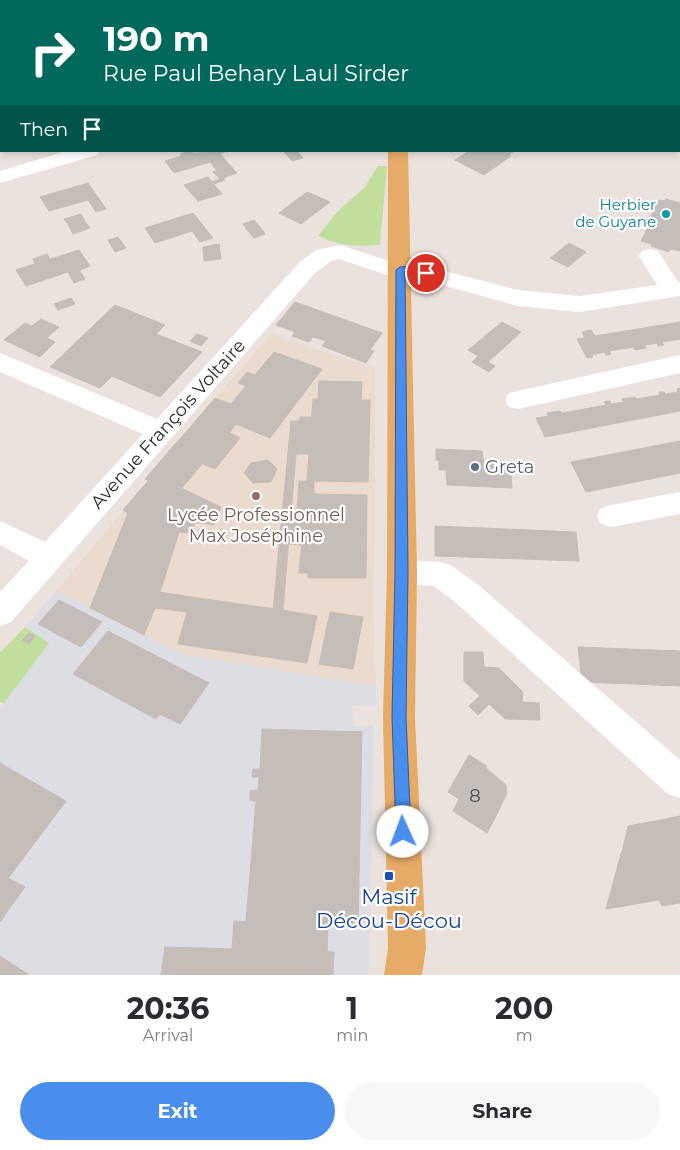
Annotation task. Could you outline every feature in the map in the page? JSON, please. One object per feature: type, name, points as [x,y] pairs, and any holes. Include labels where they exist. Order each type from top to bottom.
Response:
[{"type":"main road","points":[[398,152],[402,572],[399,717],[412,966]]},
{"type":"street","points":[[0,177],[87,152]]},
{"type":"street","name":"Avenue François Voltaire","points":[[0,614],[310,264],[332,252],[347,253],[390,269],[400,256],[410,269],[518,298],[580,304],[676,290]]},
{"type":"street","points":[[650,256],[676,290]]},
{"type":"street","points":[[0,362],[162,431]]},
{"type":"street","points":[[518,400],[680,364]]},
{"type":"street","points":[[611,516],[680,503]]},
{"type":"street","points":[[1,535],[50,558]]},
{"type":"street","points":[[402,572],[440,574],[472,599],[680,782]]},
{"type":"shaded area","name":"Lycée Professionnel Max Joséphine","points":[[271,334],[375,368],[375,544],[373,593],[376,686],[182,654],[57,590],[148,481],[145,479]]},
{"type":"shaded area","points":[[57,590],[182,654],[376,686],[376,706],[352,706],[353,726],[374,726],[369,975],[0,975],[0,712],[4,703],[48,643],[25,627]]},
{"type":"green space","points":[[378,166],[387,166],[380,245],[348,245],[318,236],[338,211],[365,187]]},
{"type":"green space","points":[[25,627],[49,643],[4,703],[0,702],[0,653]]},
{"type":"building","points":[[186,152],[225,152],[220,154],[237,173],[223,178],[210,162],[174,173],[165,161],[182,156],[180,154]]},
{"type":"building","points":[[284,152],[298,152],[303,158],[292,161]]},
{"type":"building","points":[[467,152],[513,152],[509,155],[511,156],[484,175],[455,160]]},
{"type":"building","points":[[217,170],[225,180],[214,184],[212,182],[220,179],[213,172]]},
{"type":"building","points":[[208,177],[216,187],[193,195],[184,185]]},
{"type":"building","points":[[88,183],[106,209],[96,212],[88,200],[49,211],[40,197]]},
{"type":"building","points":[[216,187],[222,194],[198,201],[193,195]]},
{"type":"building","points":[[307,192],[312,194],[283,215],[279,213]]},
{"type":"building","points":[[312,194],[330,202],[301,224],[283,215]]},
{"type":"building","name":"Herbier de Guyane","points":[[666,199],[680,203],[680,241],[646,231],[650,225],[647,224],[659,200],[665,201]]},
{"type":"building","points":[[193,213],[213,238],[200,242],[192,231],[155,243],[145,228]]},
{"type":"building","points":[[81,214],[83,218],[67,223],[64,219]]},
{"type":"building","points":[[83,218],[86,223],[70,228],[67,223]]},
{"type":"building","points":[[254,220],[260,227],[248,231],[243,224]]},
{"type":"building","points":[[86,223],[90,228],[73,234],[70,228]]},
{"type":"building","points":[[260,227],[265,234],[254,238],[248,231]]},
{"type":"building","points":[[646,231],[680,241],[680,251],[670,249],[669,252],[641,241]]},
{"type":"building","points":[[118,237],[126,248],[115,252],[108,240]]},
{"type":"building","points":[[569,243],[586,252],[568,267],[550,258]]},
{"type":"building","points":[[219,244],[221,259],[204,261],[203,247]]},
{"type":"building","points":[[79,250],[90,266],[79,270],[69,253]]},
{"type":"building","points":[[69,253],[85,279],[74,283],[68,272],[26,286],[16,270]]},
{"type":"building","points":[[47,254],[50,259],[35,264],[33,259]]},
{"type":"building","points":[[71,298],[75,304],[58,310],[54,304]]},
{"type":"building","points":[[295,302],[382,333],[370,350],[374,351],[366,363],[322,346],[326,341],[313,337],[309,342],[292,336],[295,332],[276,325]]},
{"type":"building","points":[[115,305],[165,325],[156,334],[202,352],[160,397],[112,376],[100,388],[50,367]]},
{"type":"building","points":[[41,319],[59,327],[47,338],[55,342],[40,357],[4,340],[25,323],[32,326]]},
{"type":"building","points":[[502,322],[521,332],[488,362],[468,350]]},
{"type":"building","points":[[680,322],[680,339],[662,342],[664,345],[658,346],[657,343],[645,345],[646,348],[635,350],[633,347],[609,351],[611,354],[606,355],[604,352],[587,358],[577,339]]},
{"type":"building","points":[[591,330],[595,336],[585,338],[582,332]]},
{"type":"building","points":[[197,334],[208,338],[201,346],[190,341]]},
{"type":"building","points":[[274,352],[322,369],[270,438],[236,424],[231,404]]},
{"type":"building","points":[[478,356],[495,366],[489,372],[472,362]]},
{"type":"building","points":[[247,372],[255,375],[246,386],[238,383]]},
{"type":"building","points":[[319,381],[362,382],[361,400],[370,400],[368,482],[307,481],[313,399],[318,399]]},
{"type":"building","points":[[680,388],[680,411],[545,437],[536,418],[549,416],[547,413],[560,411],[562,413],[606,405],[604,402],[610,401],[611,404],[624,402],[622,399],[635,397],[637,399],[660,395],[659,392],[666,394],[678,392],[677,389]]},
{"type":"building","points":[[215,398],[231,404],[236,424],[220,446],[186,432]]},
{"type":"building","points":[[300,417],[312,417],[309,454],[296,454],[283,610],[273,610],[291,421],[299,421]]},
{"type":"building","points":[[186,432],[220,446],[230,433],[240,438],[215,469],[203,464],[208,457],[176,443]]},
{"type":"building","points":[[680,441],[680,473],[586,492],[571,462]]},
{"type":"building","points":[[176,443],[208,457],[182,488],[160,478],[155,484],[145,479]]},
{"type":"building","name":"Greta","points":[[436,449],[482,451],[484,464],[492,465],[492,461],[510,462],[512,488],[447,485],[446,470],[439,470],[439,460],[436,460]]},
{"type":"building","points":[[268,460],[277,469],[271,482],[253,483],[244,473],[251,463]]},
{"type":"building","points":[[160,478],[221,507],[214,525],[195,522],[191,533],[179,532],[155,608],[144,635],[90,608],[128,513],[123,510],[148,481],[155,484]]},
{"type":"building","points":[[299,481],[314,481],[314,494],[367,495],[366,578],[308,578],[308,573],[299,573],[301,550],[317,550],[319,510],[297,510]]},
{"type":"building","points":[[304,510],[319,510],[317,550],[301,550],[302,545],[288,544],[291,521],[302,521]]},
{"type":"building","points":[[435,526],[576,532],[579,561],[435,556]]},
{"type":"building","points":[[160,592],[191,597],[187,612],[155,608]]},
{"type":"building","points":[[191,597],[293,612],[289,624],[187,612]]},
{"type":"building","points":[[59,600],[102,622],[81,647],[38,624]]},
{"type":"building","points":[[187,612],[289,624],[293,612],[317,616],[307,663],[178,644]]},
{"type":"building","points":[[330,612],[363,617],[353,669],[319,664]]},
{"type":"building","points":[[108,631],[209,683],[180,724],[160,714],[156,719],[73,674]]},
{"type":"building","points":[[29,633],[35,636],[29,644],[22,640]]},
{"type":"building","points":[[578,647],[680,651],[680,686],[582,682]]},
{"type":"building","points":[[464,652],[483,652],[484,667],[522,702],[539,703],[540,720],[505,719],[489,704],[478,715],[469,706],[480,696],[464,681]]},
{"type":"building","points":[[484,667],[499,668],[523,692],[522,702]]},
{"type":"building","points":[[262,729],[362,732],[358,927],[328,925],[327,952],[334,952],[333,975],[161,975],[165,947],[310,951],[312,925],[246,921],[256,801],[250,800],[250,791],[258,790],[259,777],[252,777],[253,769],[260,769]]},
{"type":"building","points":[[469,755],[487,766],[481,776],[495,784],[496,787],[496,793],[485,814],[495,818],[487,833],[453,811],[459,799],[448,792]]},
{"type":"building","points":[[0,763],[66,801],[0,889]]},
{"type":"building","points":[[486,768],[506,785],[507,793],[495,818],[485,814],[497,790],[495,784],[481,776]]},
{"type":"building","points":[[680,816],[680,843],[621,854],[623,848],[668,840],[661,820]]},
{"type":"building","points":[[661,820],[668,840],[623,848],[628,826]]},
{"type":"building","points":[[680,843],[680,896],[659,900],[642,850],[649,849],[651,855],[678,851],[676,844]]},
{"type":"building","points":[[676,844],[678,851],[651,855],[649,849]]},
{"type":"building","points":[[642,850],[659,900],[606,909],[621,854]]},
{"type":"building","points":[[8,878],[25,887],[17,898],[0,889]]},
{"type":"building","points":[[0,889],[17,898],[0,922]]},
{"type":"building","points":[[680,896],[680,903],[662,906],[659,900]]},
{"type":"building","points":[[234,921],[312,925],[310,951],[232,950]]},
{"type":"building","points":[[0,956],[29,975],[0,975]]},
{"type":"place","name":"Herbier de Guyane","points":[[666,214]]},
{"type":"place","name":"Greta","points":[[475,467]]},
{"type":"place","name":"Lycée Professionnel Max Joséphine","points":[[256,496]]},
{"type":"place","name":"Masif Décou-Décou","points":[[389,876]]},
{"type":"route","points":[[403,832],[399,717],[402,572],[400,270],[410,269],[426,273]]}]
